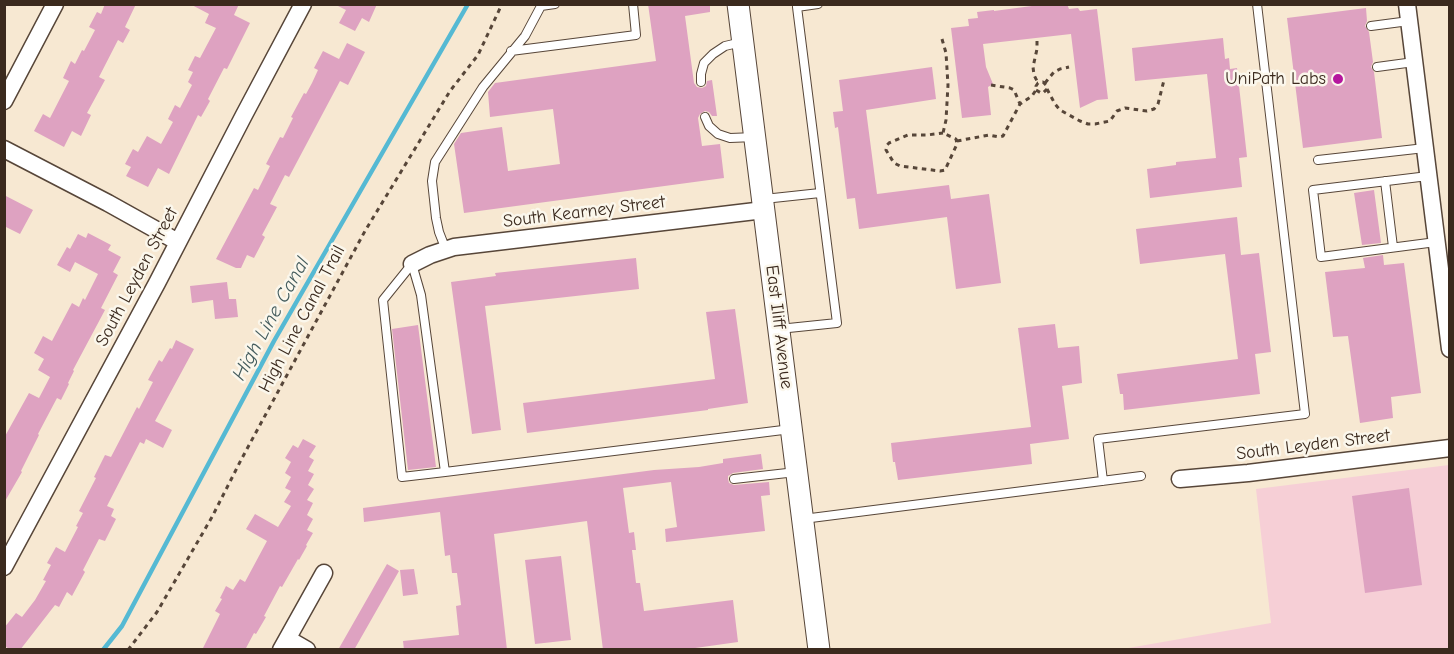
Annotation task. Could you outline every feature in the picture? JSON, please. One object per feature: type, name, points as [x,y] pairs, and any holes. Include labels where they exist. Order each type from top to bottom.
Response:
[{"type":"street","points":[[4,101],[55,4]]},
{"type":"street","name":"South Leyden Street","points":[[4,567],[303,4]]},
{"type":"street","name":"East Iliff Avenue","points":[[738,4],[819,650]]},
{"type":"street","points":[[1408,13],[1436,242],[1444,264],[1449,349]]},
{"type":"street","points":[[4,150],[178,242]]},
{"type":"street","name":"South Kearney Street","points":[[412,264],[454,247],[764,205]]},
{"type":"street","name":"South Leyden Street","points":[[1180,479],[1449,448]]},
{"type":"street","points":[[307,650],[285,644],[324,573]]},
{"type":"lane","points":[[446,250],[436,218],[432,181],[435,162],[483,87],[525,36],[541,6],[555,4]]},
{"type":"lane","points":[[512,51],[636,35],[633,4]]},
{"type":"lane","points":[[779,329],[837,322],[797,7],[818,4]]},
{"type":"lane","points":[[1103,481],[1098,439],[1305,414],[1257,4]]},
{"type":"lane","points":[[1371,26],[1408,13]]},
{"type":"lane","points":[[701,82],[704,63],[713,54],[725,46],[743,42]]},
{"type":"lane","points":[[1377,67],[1414,62]]},
{"type":"lane","points":[[705,117],[709,126],[718,134],[730,138],[755,137]]},
{"type":"lane","points":[[1318,160],[1425,148]]},
{"type":"lane","points":[[1428,176],[1312,190],[1321,257],[1436,242]]},
{"type":"lane","points":[[1385,181],[1393,247]]},
{"type":"lane","points":[[764,205],[820,193]]},
{"type":"lane","points":[[412,264],[421,295],[445,472]]},
{"type":"lane","points":[[412,264],[383,300],[402,477],[792,429]]},
{"type":"lane","points":[[734,479],[797,472]]},
{"type":"lane","points":[[803,519],[1141,476]]},
{"type":"path","name":"High Line Canal Trail","points":[[129,650],[157,612],[212,517],[365,231],[450,91],[478,55],[502,4]]},
{"type":"path","points":[[942,39],[946,53],[948,85],[943,133]]},
{"type":"path","points":[[957,141],[945,170],[940,171],[900,166],[894,163],[886,150],[889,143],[908,135],[943,133],[957,141],[989,135],[1002,136],[1020,104],[1032,96],[1036,90],[1038,83],[1033,67],[1037,49],[1036,41]]},
{"type":"path","points":[[1045,83],[1054,72],[1069,67]]},
{"type":"path","points":[[1045,83],[1060,110],[1080,121],[1095,124],[1110,121],[1117,111],[1125,108],[1147,111],[1154,109],[1158,104],[1164,80]]},
{"type":"path","points":[[1038,83],[1045,83]]},
{"type":"path","points":[[991,85],[1014,90],[1020,104]]},
{"type":"path","points":[[1036,90],[1041,93],[1046,92],[1047,89]]},
{"type":"shaded area","points":[[1449,465],[1449,649],[1117,650],[1271,623],[1256,489]]},
{"type":"building","points":[[105,4],[136,4],[125,27],[130,30],[123,43],[118,40],[99,77],[105,80],[87,113],[91,115],[81,136],[72,131],[64,147],[34,131],[43,114],[50,118],[69,81],[63,78],[71,61],[75,64],[82,50],[84,51],[95,30],[89,27],[97,12],[101,14]]},
{"type":"building","points":[[190,4],[239,4],[234,15],[250,23],[227,69],[224,68],[201,117],[198,115],[169,174],[158,168],[148,187],[126,176],[131,167],[125,164],[133,149],[138,152],[147,136],[161,144],[173,122],[168,119],[175,105],[180,108],[192,85],[188,82],[193,72],[188,70],[195,56],[200,58],[216,28],[205,23],[209,14]]},
{"type":"building","points":[[334,4],[377,4],[369,22],[362,18],[355,31],[339,23],[346,10]]},
{"type":"building","points":[[648,4],[710,4],[710,12],[685,16],[694,83],[697,87],[702,88],[706,86],[707,81],[712,80],[717,116],[712,116],[705,111],[698,118],[702,146],[720,144],[724,178],[464,213],[454,144],[461,133],[502,127],[508,171],[560,164],[553,109],[490,117],[488,92],[495,83],[656,61]]},
{"type":"building","points":[[1067,4],[1069,9],[1078,8],[1080,11],[1097,9],[1108,99],[1097,100],[1080,108],[1071,34],[983,44],[986,67],[993,84],[988,87],[991,115],[962,118],[951,28],[969,26],[968,19],[978,18],[977,12]]},
{"type":"building","points":[[1366,8],[1365,26],[1369,32],[1373,62],[1371,67],[1374,72],[1382,138],[1303,148],[1287,18]]},
{"type":"building","points":[[1223,38],[1225,59],[1229,58],[1230,69],[1237,68],[1247,157],[1239,158],[1242,187],[1150,198],[1147,169],[1176,165],[1176,162],[1216,158],[1207,74],[1135,81],[1132,48]]},
{"type":"building","points":[[347,43],[365,52],[348,85],[340,81],[289,177],[285,175],[270,204],[277,207],[262,235],[265,237],[254,258],[247,255],[241,268],[216,259],[254,188],[258,190],[270,166],[266,164],[280,137],[283,138],[304,93],[306,94],[312,83],[318,70],[314,68],[323,51],[339,59]]},
{"type":"building","points":[[932,67],[936,99],[866,110],[877,194],[949,185],[951,199],[989,194],[1001,283],[956,289],[947,217],[859,229],[855,198],[847,199],[838,127],[835,128],[833,112],[843,111],[839,80]]},
{"type":"building","points":[[1374,190],[1381,243],[1362,245],[1354,193]]},
{"type":"building","points":[[4,195],[33,210],[20,234],[4,226]]},
{"type":"building","points":[[1237,217],[1241,255],[1259,253],[1271,352],[1255,354],[1260,394],[1124,410],[1123,394],[1120,394],[1117,374],[1238,359],[1225,254],[1140,264],[1136,229]]},
{"type":"building","points":[[88,233],[111,245],[108,250],[121,257],[113,272],[118,275],[101,308],[105,310],[73,370],[61,400],[57,398],[22,472],[4,503],[4,438],[29,393],[39,398],[50,377],[38,370],[44,359],[34,353],[43,336],[52,341],[72,303],[79,307],[98,274],[75,262],[70,272],[57,265],[67,247],[70,249],[78,234],[86,238]]},
{"type":"building","points":[[1383,255],[1384,265],[1404,263],[1421,393],[1391,397],[1393,418],[1360,423],[1348,336],[1333,337],[1325,272],[1365,268],[1363,258]]},
{"type":"building","points":[[636,258],[639,289],[485,306],[501,430],[472,434],[451,282],[496,276],[495,273]]},
{"type":"building","points":[[227,282],[229,299],[236,299],[238,317],[215,319],[213,300],[192,303],[190,286]]},
{"type":"building","points":[[735,309],[748,403],[527,433],[523,403],[715,379],[706,312]]},
{"type":"building","points":[[1055,324],[1058,348],[1079,346],[1082,383],[1062,386],[1069,439],[1030,444],[1032,464],[898,480],[891,443],[1031,427],[1018,328]]},
{"type":"building","points":[[418,325],[436,467],[408,470],[392,329]]},
{"type":"building","points":[[176,340],[194,349],[155,421],[172,430],[163,448],[146,439],[144,444],[140,442],[107,506],[114,509],[111,516],[116,519],[105,541],[99,539],[72,596],[67,592],[59,607],[55,605],[20,650],[10,650],[4,645],[4,628],[16,613],[22,617],[35,600],[46,581],[43,580],[51,565],[47,563],[56,547],[65,552],[83,513],[79,511],[105,455],[111,457],[153,382],[148,380],[159,360],[162,362]]},
{"type":"building","points":[[303,439],[316,446],[309,457],[314,460],[308,471],[314,474],[308,485],[314,489],[307,500],[313,503],[307,515],[313,519],[307,530],[313,533],[307,546],[282,587],[280,586],[264,616],[266,617],[245,650],[202,650],[220,614],[215,611],[226,586],[233,590],[240,579],[245,582],[267,541],[246,529],[255,514],[278,527],[291,506],[284,502],[291,491],[285,488],[291,477],[285,473],[291,462],[285,458],[293,445],[298,448]]},
{"type":"building","points":[[761,454],[763,469],[733,473],[728,476],[728,479],[729,483],[734,485],[769,482],[770,495],[761,496],[765,531],[666,542],[665,529],[677,527],[671,482],[623,488],[629,533],[634,532],[636,550],[632,550],[636,583],[640,583],[644,611],[733,600],[738,642],[681,650],[603,650],[587,521],[494,534],[507,650],[404,650],[403,641],[459,635],[456,606],[461,605],[457,573],[452,573],[450,555],[445,556],[440,512],[364,522],[363,508],[654,470],[699,467],[723,463],[723,459]]},
{"type":"building","points":[[1409,488],[1422,585],[1365,593],[1352,496]]},
{"type":"building","points":[[561,556],[571,640],[535,644],[525,560]]},
{"type":"building","points":[[387,564],[399,571],[354,650],[338,650]]},
{"type":"building","points":[[414,569],[418,594],[403,596],[400,570]]},
{"type":"waterway","name":"High Line Canal","points":[[103,650],[122,626],[274,341],[468,4]]},
{"type":"place","name":"UniPath Labs","points":[[1338,79]]}]
